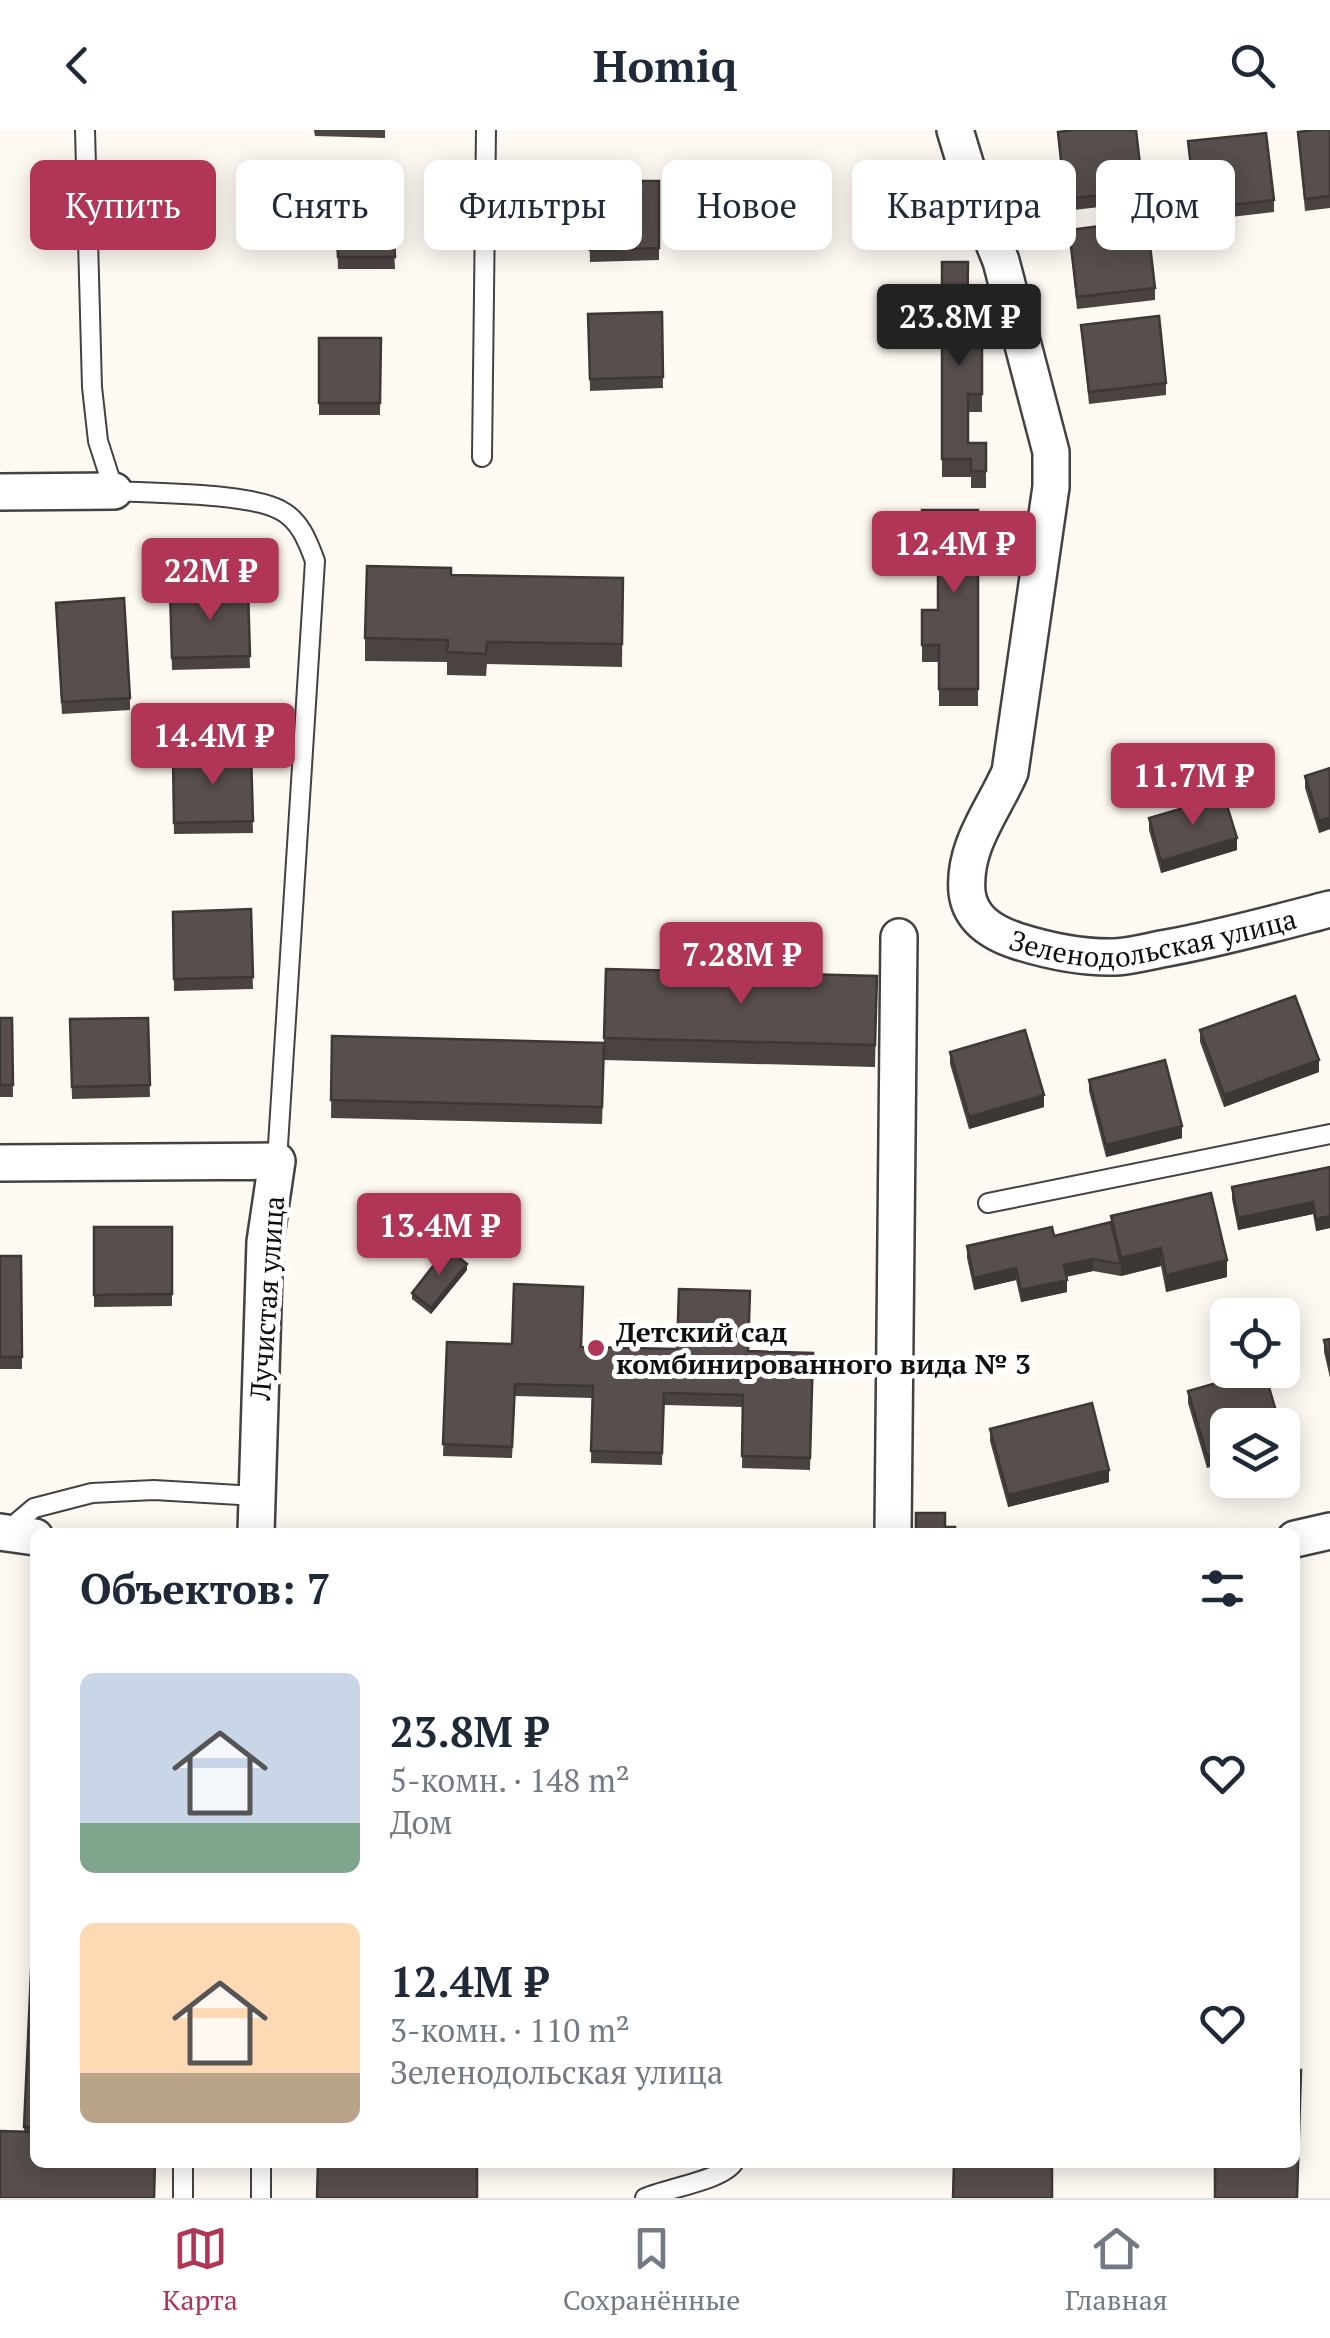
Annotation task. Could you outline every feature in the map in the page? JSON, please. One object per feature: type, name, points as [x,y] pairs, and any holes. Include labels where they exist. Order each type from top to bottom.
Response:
[{"type":"street","name":"Зеленодольская улица","points":[[954,130],[1001,261],[1051,452],[1051,488],[1010,772],[977,834],[968,864],[967,894],[978,921],[1006,938],[1042,949],[1117,957],[1211,940],[1330,908]]},
{"type":"street","points":[[0,492],[114,490]]},
{"type":"street","points":[[892,1528],[900,936]]},
{"type":"street","name":"Лучистая улица","points":[[0,1163],[278,1161],[265,1242],[256,1528]]},
{"type":"street","points":[[1300,1538],[1330,1531]]},
{"type":"lane","points":[[85,130],[92,387],[98,441],[114,490],[245,501],[280,510],[304,532],[315,561],[278,1161]]},
{"type":"lane","points":[[482,456],[486,130]]},
{"type":"lane","points":[[988,1203],[1330,1134]]},
{"type":"lane","points":[[13,1534],[34,1508],[92,1493],[154,1490],[257,1496]]},
{"type":"lane","points":[[182,2198],[183,2168]]},
{"type":"lane","points":[[261,2168],[261,2198]]},
{"type":"lane","points":[[645,2198],[731,2168]]},
{"type":"building","points":[[1136,130],[1139,160],[1096,160],[1096,196],[1076,198],[1076,160],[1061,160],[1058,132]]},
{"type":"building","points":[[1330,130],[1330,196],[1305,199],[1298,132]]},
{"type":"building","points":[[1266,133],[1274,200],[1235,204],[1235,160],[1190,160],[1188,141]]},
{"type":"building","points":[[642,181],[659,181],[659,248],[642,248]]},
{"type":"building","points":[[1096,227],[1096,250],[1151,250],[1155,288],[1077,297],[1071,250],[1076,250],[1076,229]]},
{"type":"building","points":[[338,250],[395,250],[395,257],[338,257]]},
{"type":"building","points":[[942,262],[968,262],[967,341],[982,341],[982,394],[968,394],[968,443],[986,443],[986,471],[971,471],[971,459],[942,459]]},
{"type":"building","points":[[662,312],[663,377],[590,379],[588,314]]},
{"type":"building","points":[[1159,316],[1166,383],[1089,392],[1081,325]]},
{"type":"building","points":[[319,338],[381,338],[380,403],[319,403]]},
{"type":"building","points":[[922,510],[978,510],[978,689],[939,689],[939,645],[922,645],[922,610],[938,610],[938,542],[922,542]]},
{"type":"building","points":[[367,566],[451,568],[451,575],[623,578],[622,644],[487,642],[486,654],[447,652],[448,640],[365,638]]},
{"type":"building","points":[[248,589],[250,656],[172,658],[170,590]]},
{"type":"building","points":[[124,598],[130,698],[62,702],[56,603]]},
{"type":"building","points":[[251,753],[253,821],[174,823],[173,755]]},
{"type":"building","points":[[1330,768],[1330,817],[1319,821],[1305,776]]},
{"type":"building","points":[[1224,796],[1237,838],[1161,861],[1149,818]]},
{"type":"building","points":[[251,909],[253,977],[174,979],[173,912]]},
{"type":"building","points":[[606,969],[877,976],[875,1045],[604,1038]]},
{"type":"building","points":[[1295,996],[1319,1060],[1224,1095],[1200,1030]]},
{"type":"building","points":[[0,1018],[12,1018],[13,1085],[0,1085]]},
{"type":"building","points":[[148,1018],[150,1085],[72,1087],[70,1019]]},
{"type":"building","points":[[1025,1030],[1044,1095],[969,1117],[950,1052]]},
{"type":"building","points":[[332,1036],[604,1043],[602,1107],[331,1100]]},
{"type":"building","points":[[1165,1060],[1182,1126],[1106,1145],[1089,1080]]},
{"type":"building","points":[[1330,1167],[1330,1216],[1316,1219],[1313,1202],[1238,1218],[1232,1187]]},
{"type":"building","points":[[1211,1193],[1227,1260],[1166,1275],[1161,1248],[1121,1258],[1111,1216]]},
{"type":"building","points":[[1111,1222],[1121,1264],[1093,1259],[1064,1265],[1067,1280],[1021,1290],[1016,1268],[974,1278],[967,1246],[1052,1227],[1054,1236]]},
{"type":"building","points":[[94,1227],[172,1227],[172,1294],[94,1295]]},
{"type":"building","points":[[447,1248],[467,1264],[431,1308],[412,1293]]},
{"type":"building","points":[[0,1256],[21,1256],[22,1357],[0,1357]]},
{"type":"building","points":[[514,1284],[583,1287],[581,1347],[677,1349],[679,1289],[750,1291],[748,1351],[813,1353],[810,1458],[742,1456],[743,1395],[664,1393],[662,1453],[591,1451],[593,1386],[515,1384],[512,1447],[443,1444],[447,1342],[512,1344]]},
{"type":"building","points":[[1330,1339],[1330,1366],[1324,1340]]},
{"type":"building","points":[[1210,1385],[1210,1388],[1269,1388],[1275,1408],[1210,1408],[1207,1456],[1188,1391]]},
{"type":"building","points":[[1092,1403],[1109,1470],[1008,1495],[990,1429]]},
{"type":"building","points":[[916,1513],[945,1513],[945,1527],[955,1527],[955,1528],[916,1528]]},
{"type":"building","points":[[30,1994],[30,2127],[24,2127]]},
{"type":"building","points":[[0,2131],[30,2132],[30,2168],[155,2168],[154,2198],[0,2198]]},
{"type":"building","points":[[318,2168],[477,2168],[477,2198],[317,2198]]},
{"type":"building","points":[[954,2168],[1052,2168],[1052,2198],[953,2198]]},
{"type":"building","points":[[1215,2168],[1298,2168],[1297,2198],[1215,2198]]},
{"type":"place","name":"Детский сад комбинированного вида № 3","points":[[596,1348]]}]
